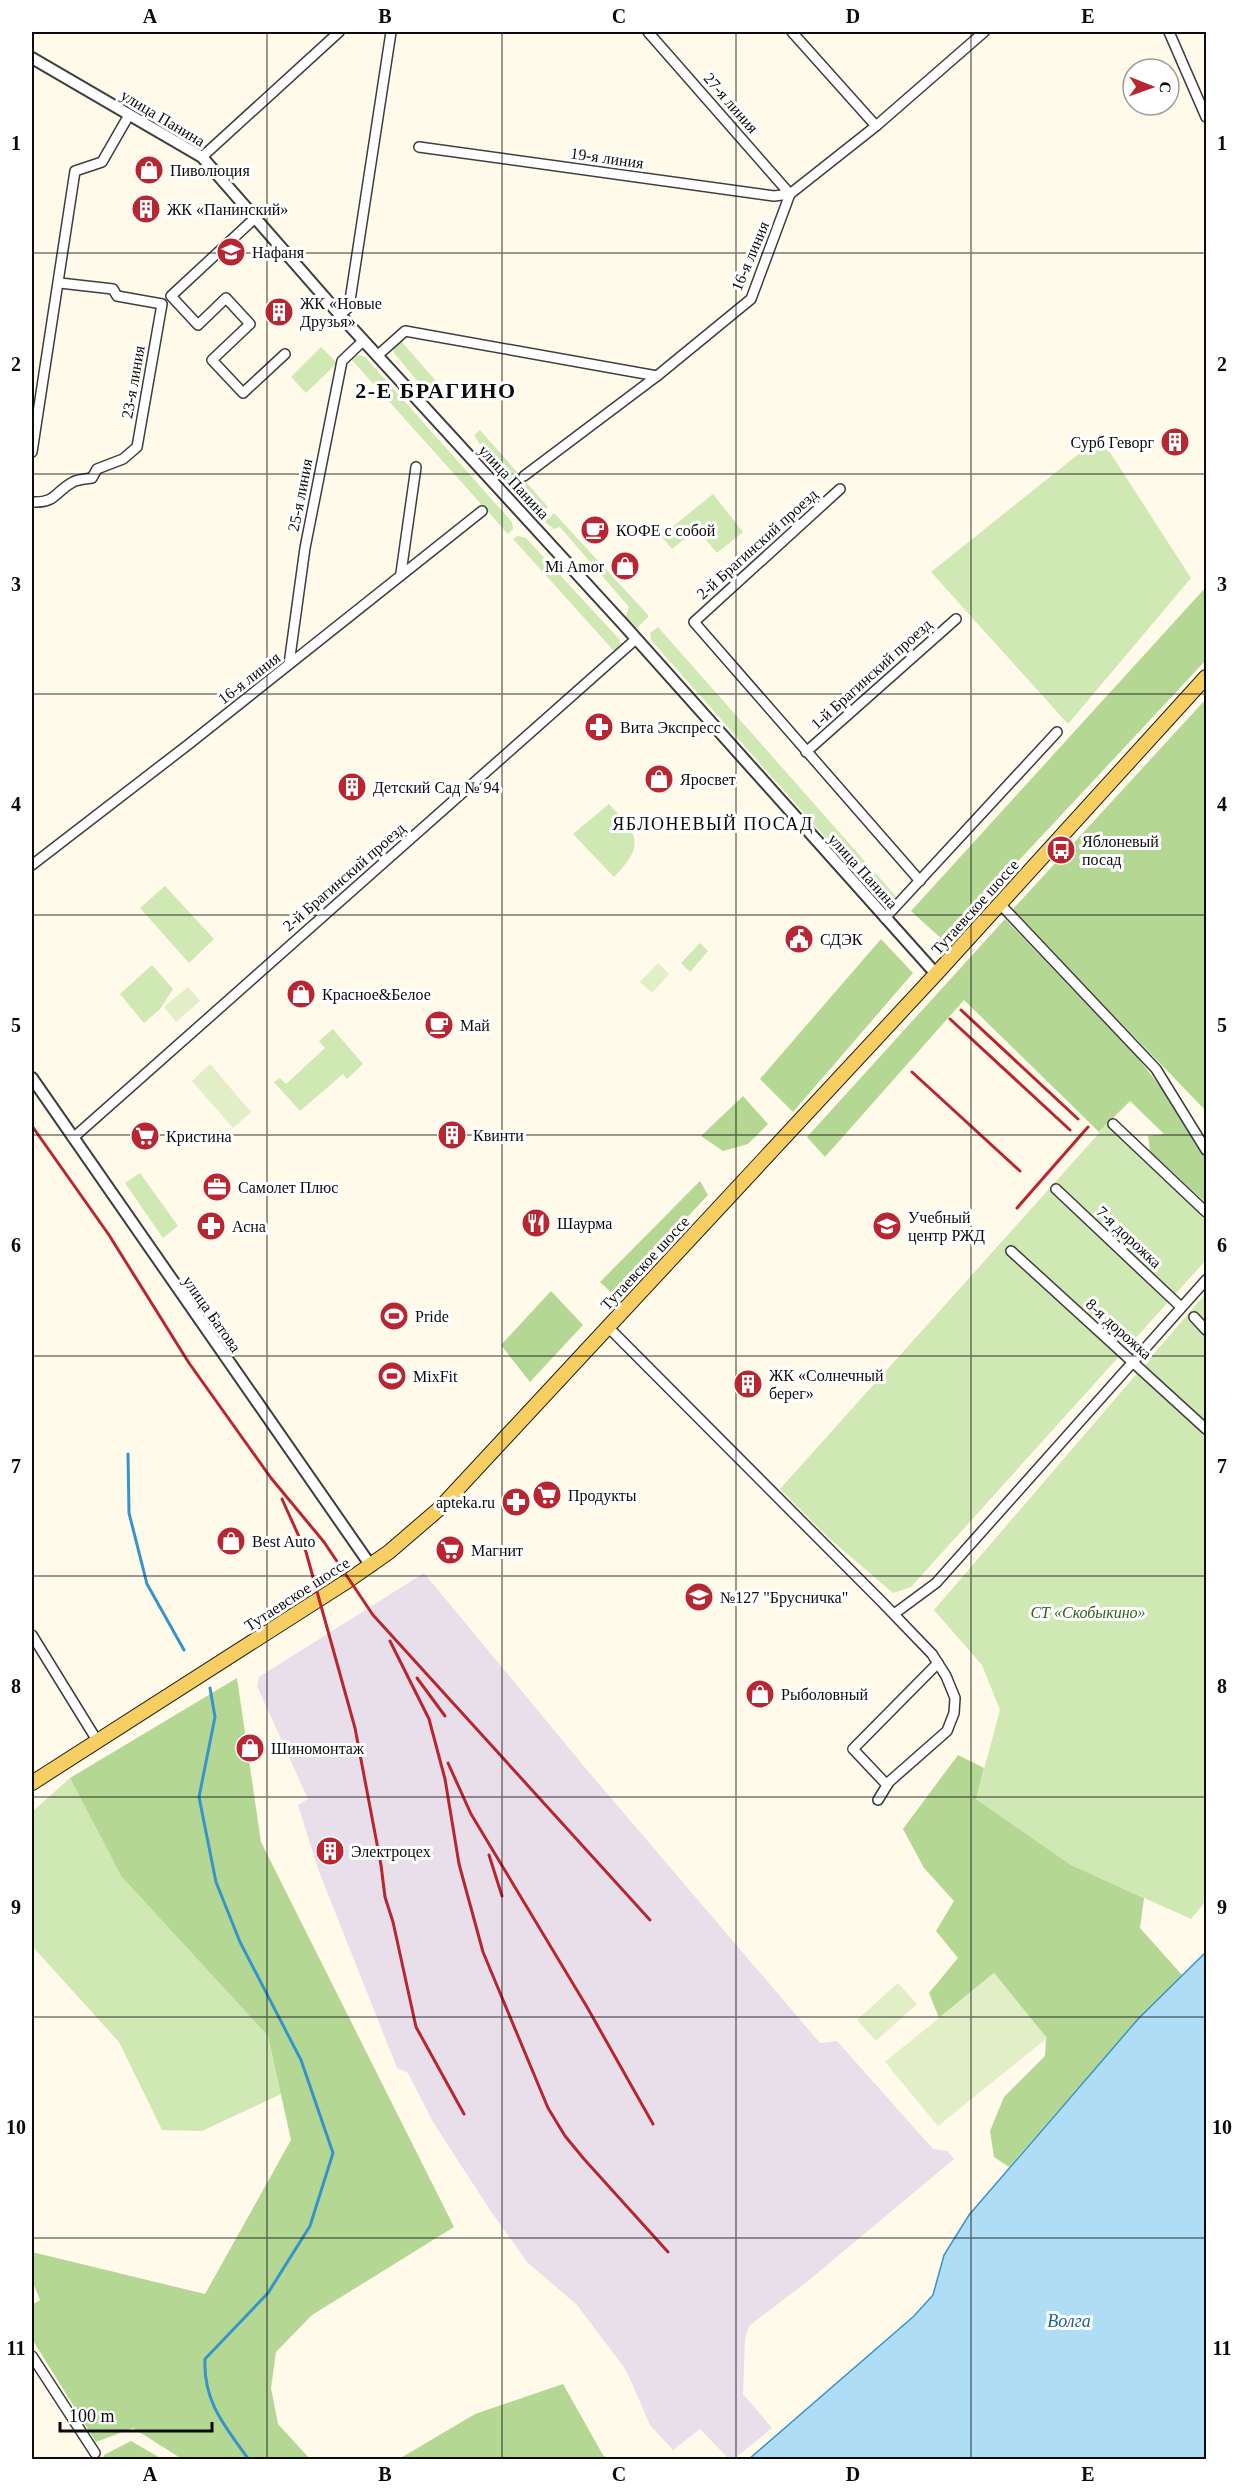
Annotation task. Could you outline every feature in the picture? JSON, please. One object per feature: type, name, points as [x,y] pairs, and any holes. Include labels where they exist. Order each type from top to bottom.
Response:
[{"type":"main road","name":"Тутаевское шоссе","points":[[32,1783],[371,1566],[451,1497],[936,974],[1206,677]]},
{"type":"street","points":[[202,158],[339,32]]},
{"type":"street","points":[[340,315],[349,307],[391,32]]},
{"type":"street","name":"27-я линия","points":[[648,32],[790,194]]},
{"type":"street","points":[[792,32],[876,126]]},
{"type":"street","points":[[790,194],[876,126],[984,32]]},
{"type":"street","points":[[1169,32],[1206,117]]},
{"type":"street","name":"улица Панина","points":[[32,58],[202,158],[363,341],[636,639],[936,974]]},
{"type":"street","points":[[32,452],[60,283],[75,171],[102,162],[129,115]]},
{"type":"street","name":"19-я линия","points":[[419,147],[774,196],[790,194]]},
{"type":"street","name":"16-я линия","points":[[524,476],[657,376],[751,299],[790,194]]},
{"type":"street","points":[[255,219],[171,296],[198,325],[226,298],[250,324],[212,360],[243,393],[285,354]]},
{"type":"street","name":"23-я линия","points":[[32,502],[45,503],[55,498],[74,482],[92,478],[97,469],[123,459],[137,447],[162,304],[117,296],[113,289],[60,283]]},
{"type":"street","points":[[377,356],[405,331],[657,376]]},
{"type":"street","name":"25-я линия","points":[[289,664],[305,548],[342,361],[363,341]]},
{"type":"street","points":[[401,573],[416,467]]},
{"type":"street","name":"2-й Брагинский проезд","points":[[806,752],[694,622],[840,489]]},
{"type":"street","name":"16-я линия","points":[[32,866],[482,510]]},
{"type":"street","name":"1-й Брагинский проезд","points":[[806,752],[956,619]]},
{"type":"street","name":"2-й Брагинский проезд","points":[[73,1137],[636,639]]},
{"type":"street","points":[[885,918],[1057,732]]},
{"type":"street","points":[[806,752],[920,881]]},
{"type":"street","points":[[1000,904],[1156,1069],[1206,1150]]},
{"type":"street","name":"улица Батова","points":[[32,1078],[371,1566]]},
{"type":"street","points":[[1113,1124],[1206,1212]]},
{"type":"street","name":"7-я дорожка","points":[[1056,1189],[1181,1307]]},
{"type":"street","name":"8-я дорожка","points":[[1011,1251],[1206,1429]]},
{"type":"street","points":[[894,1614],[936,1583],[1206,1280]]},
{"type":"street","points":[[1194,1317],[1206,1330]]},
{"type":"street","points":[[608,1327],[894,1614],[938,1663],[955,1698],[954,1713],[947,1731],[887,1785],[878,1800]]},
{"type":"street","points":[[32,1635],[98,1742]]},
{"type":"street","points":[[887,1785],[853,1749],[938,1663]]},
{"type":"street","points":[[32,2356],[95,2454]]},
{"type":"shaded area","points":[[424,1573],[587,1770],[820,2043],[837,2041],[933,2149],[947,2151],[954,2159],[808,2281],[749,2326],[745,2339],[743,2394],[772,2428],[734,2459],[729,2459],[700,2429],[673,2450],[650,2425],[626,2370],[577,2305],[527,2262],[490,2210],[433,2122],[408,2073],[397,2068],[318,1869],[298,1805],[308,1799],[257,1686],[259,1677]]},
{"type":"green space","points":[[401,341],[449,396],[443,401],[420,384],[394,353],[393,348]]},
{"type":"green space","points":[[321,347],[337,363],[306,393],[291,377]]},
{"type":"green space","points":[[359,355],[365,357],[512,522],[513,529],[508,534],[351,359]]},
{"type":"green space","points":[[480,430],[548,507],[541,513],[536,511],[492,464],[474,435]]},
{"type":"green space","points":[[1100,437],[1191,578],[1068,724],[931,572]]},
{"type":"green space","points":[[713,494],[743,532],[717,553],[697,529],[672,549],[661,536]]},
{"type":"green space","points":[[554,513],[649,616],[635,630],[625,619],[629,607],[560,527],[554,529],[545,522]]},
{"type":"green space","points":[[518,536],[526,538],[619,639],[620,645],[614,651],[513,539]]},
{"type":"green space","points":[[1206,587],[1206,660],[944,941],[911,911]]},
{"type":"green space","points":[[658,627],[899,900],[896,904],[882,901],[862,879],[865,869],[854,858],[848,863],[651,640],[650,633]]},
{"type":"green space","points":[[1206,699],[1206,1111],[1012,910]]},
{"type":"green space","points":[[609,804],[626,823],[634,839],[631,856],[614,877],[573,834]]},
{"type":"green space","points":[[165,886],[214,939],[189,963],[140,908]]},
{"type":"green space","points":[[1005,919],[1137,1057],[1206,1145],[1206,1203],[1150,1151],[1148,1136],[1164,1134],[1130,1101],[1099,1132],[964,1000],[825,1157],[807,1137]]},
{"type":"green space","points":[[881,939],[913,973],[793,1112],[760,1079]]},
{"type":"green space","points":[[700,943],[708,951],[690,972],[681,963]]},
{"type":"green space","points":[[658,963],[669,974],[652,993],[640,982]]},
{"type":"green space","points":[[152,965],[173,989],[160,1009],[144,1023],[120,994]]},
{"type":"green space","points":[[188,987],[200,1001],[176,1022],[164,1007]]},
{"type":"green space","points":[[333,1029],[363,1064],[347,1079],[343,1074],[300,1111],[274,1082],[280,1078],[286,1084],[325,1048],[319,1041]]},
{"type":"green space","points":[[210,1064],[251,1112],[233,1128],[192,1081]]},
{"type":"green space","points":[[743,1096],[768,1124],[748,1144],[723,1151],[701,1136]]},
{"type":"green space","points":[[1110,1121],[1206,1210],[1206,1260],[911,1587],[893,1593],[830,1539],[780,1489]]},
{"type":"green space","points":[[140,1173],[178,1226],[163,1238],[125,1183]]},
{"type":"green space","points":[[700,1181],[708,1195],[614,1295],[600,1282]]},
{"type":"green space","points":[[551,1291],[583,1325],[530,1382],[501,1345]]},
{"type":"green space","name":"СТ «Скобыкино»","points":[[1206,1293],[1206,1901],[1191,1919],[1071,1865],[976,1799],[1000,1710],[982,1665],[934,1610]]},
{"type":"green space","points":[[237,1678],[261,1842],[454,2227],[312,2315],[276,2352],[271,2388],[278,2424],[310,2459],[182,2459],[133,2428],[96,2442],[32,2339],[32,2305],[40,2300],[32,2280],[32,2252],[205,2294],[291,2140],[268,2036],[121,1876],[70,1778]]},
{"type":"green space","points":[[958,1755],[984,1768],[976,1799],[1071,1865],[1144,1898],[1140,1928],[1182,1975],[1139,2018],[1009,2167],[994,2157],[990,2131],[1004,2097],[1045,2056],[1046,2038],[994,1973],[939,2018],[929,1993],[958,1958],[936,1931],[954,1901],[924,1868],[903,1829]]},
{"type":"green space","points":[[70,1778],[121,1876],[268,2036],[281,2094],[202,2131],[162,2130],[119,2042],[32,1946],[32,1812]]},
{"type":"green space","points":[[994,1973],[1047,2038],[938,2126],[885,2062]]},
{"type":"green space","points":[[898,1983],[917,2004],[876,2041],[857,2020]]},
{"type":"green space","points":[[563,2384],[603,2455],[608,2459],[399,2459],[475,2414]]},
{"type":"green space","points":[[131,2441],[162,2459],[103,2459],[104,2455]]},
{"type":"water","name":"Волга","points":[[1206,1952],[1206,2459],[749,2459],[914,2316],[933,2295],[944,2255],[969,2215],[1139,2018]]},
{"type":"waterway","points":[[128,1454],[129,1513],[147,1584],[184,1650]]},
{"type":"waterway","points":[[210,1688],[215,1717],[199,1797],[216,1882],[240,1942],[301,2060],[333,2153],[310,2226],[268,2293],[205,2359],[208,2388],[217,2413],[249,2460]]},
{"type":"railway","points":[[961,1010],[1078,1119]]},
{"type":"railway","points":[[950,1019],[1070,1130]]},
{"type":"railway","points":[[912,1072],[1020,1171]]},
{"type":"railway","points":[[32,1126],[109,1235],[189,1363],[271,1478],[324,1542],[373,1615],[650,1920]]},
{"type":"railway","points":[[1017,1208],[1088,1127]]},
{"type":"railway","points":[[282,1499],[306,1552],[355,1728],[385,1897],[393,1922],[416,2027],[464,2114]]},
{"type":"railway","points":[[390,1641],[429,1719],[445,1779],[459,1864],[483,1952],[548,2108],[565,2136],[584,2159],[668,2252]]},
{"type":"railway","points":[[417,1678],[445,1716]]},
{"type":"railway","points":[[448,1763],[471,1814],[587,2007],[653,2124]]},
{"type":"railway","points":[[489,1855],[502,1896]]},
{"type":"place","name":"Пиволюция","points":[[149,170]]},
{"type":"place","name":"ЖК «Панинский»","points":[[146,209]]},
{"type":"place","name":"Нафаня","points":[[231,252]]},
{"type":"place","name":"ЖК «Новые Друзья»","points":[[279,312]]},
{"type":"place","name":"Сурб Геворг","points":[[1175,442]]},
{"type":"place","name":"КОФЕ с собой","points":[[595,530]]},
{"type":"place","name":"Mi Amor","points":[[625,566]]},
{"type":"place","name":"Вита Экспресс","points":[[599,727]]},
{"type":"place","name":"Яросвет","points":[[659,779]]},
{"type":"place","name":"Детский Сад № 94","points":[[352,787]]},
{"type":"place","name":"Яблоневый посад","points":[[1061,850]]},
{"type":"place","name":"СДЭК","points":[[799,939]]},
{"type":"place","name":"Красное&Белое","points":[[301,994]]},
{"type":"place","name":"Май","points":[[439,1025]]},
{"type":"place","name":"Квинти","points":[[452,1135]]},
{"type":"place","name":"Кристина","points":[[145,1136]]},
{"type":"place","name":"Самолет Плюс","points":[[217,1187]]},
{"type":"place","name":"Шаурма","points":[[536,1223]]},
{"type":"place","name":"Асна","points":[[211,1226]]},
{"type":"place","name":"Учебный центр РЖД","points":[[887,1226]]},
{"type":"place","name":"Pride","points":[[394,1316]]},
{"type":"place","name":"MixFit","points":[[392,1376]]},
{"type":"place","name":"ЖК «Солнечный берег»","points":[[748,1384]]},
{"type":"place","name":"Продукты","points":[[547,1495]]},
{"type":"place","name":"apteka.ru","points":[[516,1502]]},
{"type":"place","name":"Best Auto","points":[[231,1541]]},
{"type":"place","name":"Магнит","points":[[450,1550]]},
{"type":"place","name":"№127 \"Брусничка\"","points":[[699,1597]]},
{"type":"place","name":"Рыболовный","points":[[760,1694]]},
{"type":"place","name":"Шиномонтаж","points":[[250,1748]]},
{"type":"place","name":"Электроцех","points":[[330,1851]]},
{"type":"district","name":"2-Е БРАГИНО","points":[[436,390]]},
{"type":"district","name":"ЯБЛОНЕВЫЙ ПОСАД","points":[[713,824]]}]
